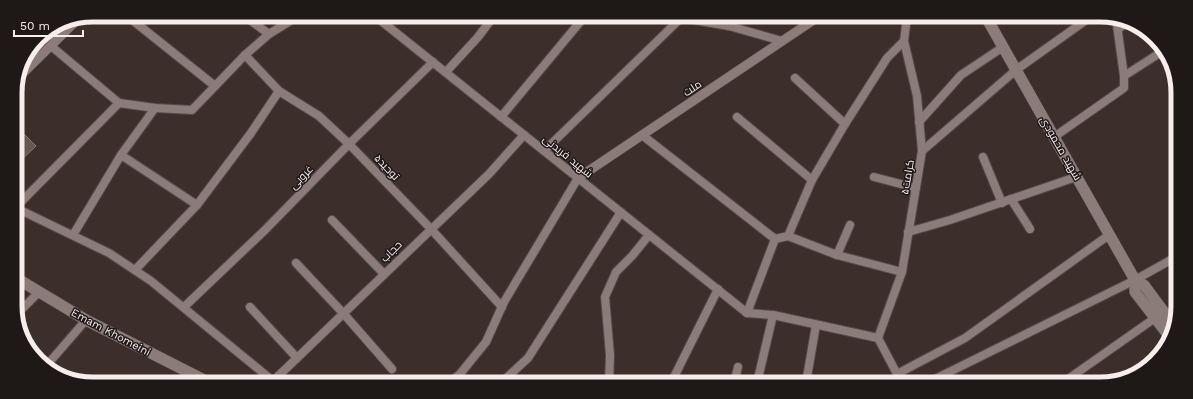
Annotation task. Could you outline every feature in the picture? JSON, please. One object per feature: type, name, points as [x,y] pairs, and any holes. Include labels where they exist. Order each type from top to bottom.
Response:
[{"type":"main road","name":"شهید محمودی","points":[[989,22],[1135,280],[1135,292],[1166,332]]},
{"type":"main road","name":"شهید محمودی","points":[[1135,280],[1144,285],[1169,320]]},
{"type":"main road","name":"Emam Khomeini","points":[[22,282],[86,320],[199,377]]},
{"type":"street","points":[[135,22],[215,86]]},
{"type":"street","points":[[253,22],[269,34]]},
{"type":"street","points":[[51,46],[118,103],[155,108],[192,110],[245,55],[269,34],[288,22]]},
{"type":"street","name":"شهید فریدنی","points":[[383,22],[747,313]]},
{"type":"street","points":[[446,72],[478,37],[489,22]]},
{"type":"street","points":[[502,117],[580,22]]},
{"type":"street","points":[[544,151],[674,22]]},
{"type":"street","points":[[707,22],[729,26],[782,41]]},
{"type":"street","points":[[729,26],[732,22]]},
{"type":"street","name":"ملت","points":[[578,178],[810,22]]},
{"type":"street","name":"کرامت۵","points":[[878,338],[902,272],[922,151],[917,96],[904,41],[906,22]]},
{"type":"street","points":[[922,151],[1016,70],[1082,22]]},
{"type":"street","points":[[1054,136],[1124,88],[1124,76],[1117,24]]},
{"type":"street","points":[[25,72],[72,25]]},
{"type":"street","points":[[1118,29],[1123,26]]},
{"type":"street","points":[[61,30],[65,32]]},
{"type":"street","points":[[788,236],[812,180],[845,124],[887,58],[904,41]]},
{"type":"street","points":[[919,122],[961,75],[1003,47]]},
{"type":"street","points":[[1124,76],[1158,54]]},
{"type":"street","name":"توحید۵","points":[[245,55],[279,91],[319,116],[349,144],[431,229],[502,307]]},
{"type":"street","name":"غروبی","points":[[184,307],[265,230],[349,144],[433,62]]},
{"type":"street","points":[[795,78],[845,124]]},
{"type":"street","points":[[135,270],[197,205],[252,133],[279,91]]},
{"type":"street","points":[[22,201],[118,103]]},
{"type":"street","points":[[73,235],[121,155],[155,108]]},
{"type":"street","points":[[737,117],[812,180]]},
{"type":"street","name":"حجاب","points":[[277,377],[489,174],[524,135]]},
{"type":"street","points":[[642,136],[775,240]]},
{"type":"street","points":[[121,155],[197,205]]},
{"type":"street","points":[[983,157],[1002,202]]},
{"type":"street","points":[[874,177],[916,188]]},
{"type":"street","points":[[908,232],[950,220],[1076,177]]},
{"type":"street","points":[[456,377],[486,342],[502,307],[578,178]]},
{"type":"street","points":[[1011,199],[1030,229]]},
{"type":"street","points":[[22,210],[109,252],[151,281],[268,377]]},
{"type":"street","points":[[507,377],[528,358],[621,212]]},
{"type":"street","points":[[332,220],[384,274]]},
{"type":"street","points":[[837,255],[850,225]]},
{"type":"street","points":[[609,377],[610,355],[605,297],[616,272],[632,256],[649,235]]},
{"type":"street","points":[[897,374],[965,338],[1109,235]]},
{"type":"street","points":[[775,240],[788,236],[837,255],[902,272]]},
{"type":"street","points":[[775,240],[747,313],[773,315],[878,338],[898,377]]},
{"type":"street","points":[[939,377],[1135,280],[1171,260]]},
{"type":"street","points":[[296,263],[343,313],[392,369]]},
{"type":"street","points":[[674,377],[718,290]]},
{"type":"street","points":[[22,309],[39,292]]},
{"type":"street","points":[[250,306],[297,358]]},
{"type":"street","points":[[758,377],[773,315]]},
{"type":"street","points":[[1071,377],[1155,318]]},
{"type":"street","points":[[50,362],[86,320]]},
{"type":"street","points":[[807,377],[816,325]]},
{"type":"street","points":[[736,377],[738,367]]},
{"type":"street","points":[[184,377],[186,370]]},
{"type":"building","points":[[22,132],[36,146],[22,159]]}]
